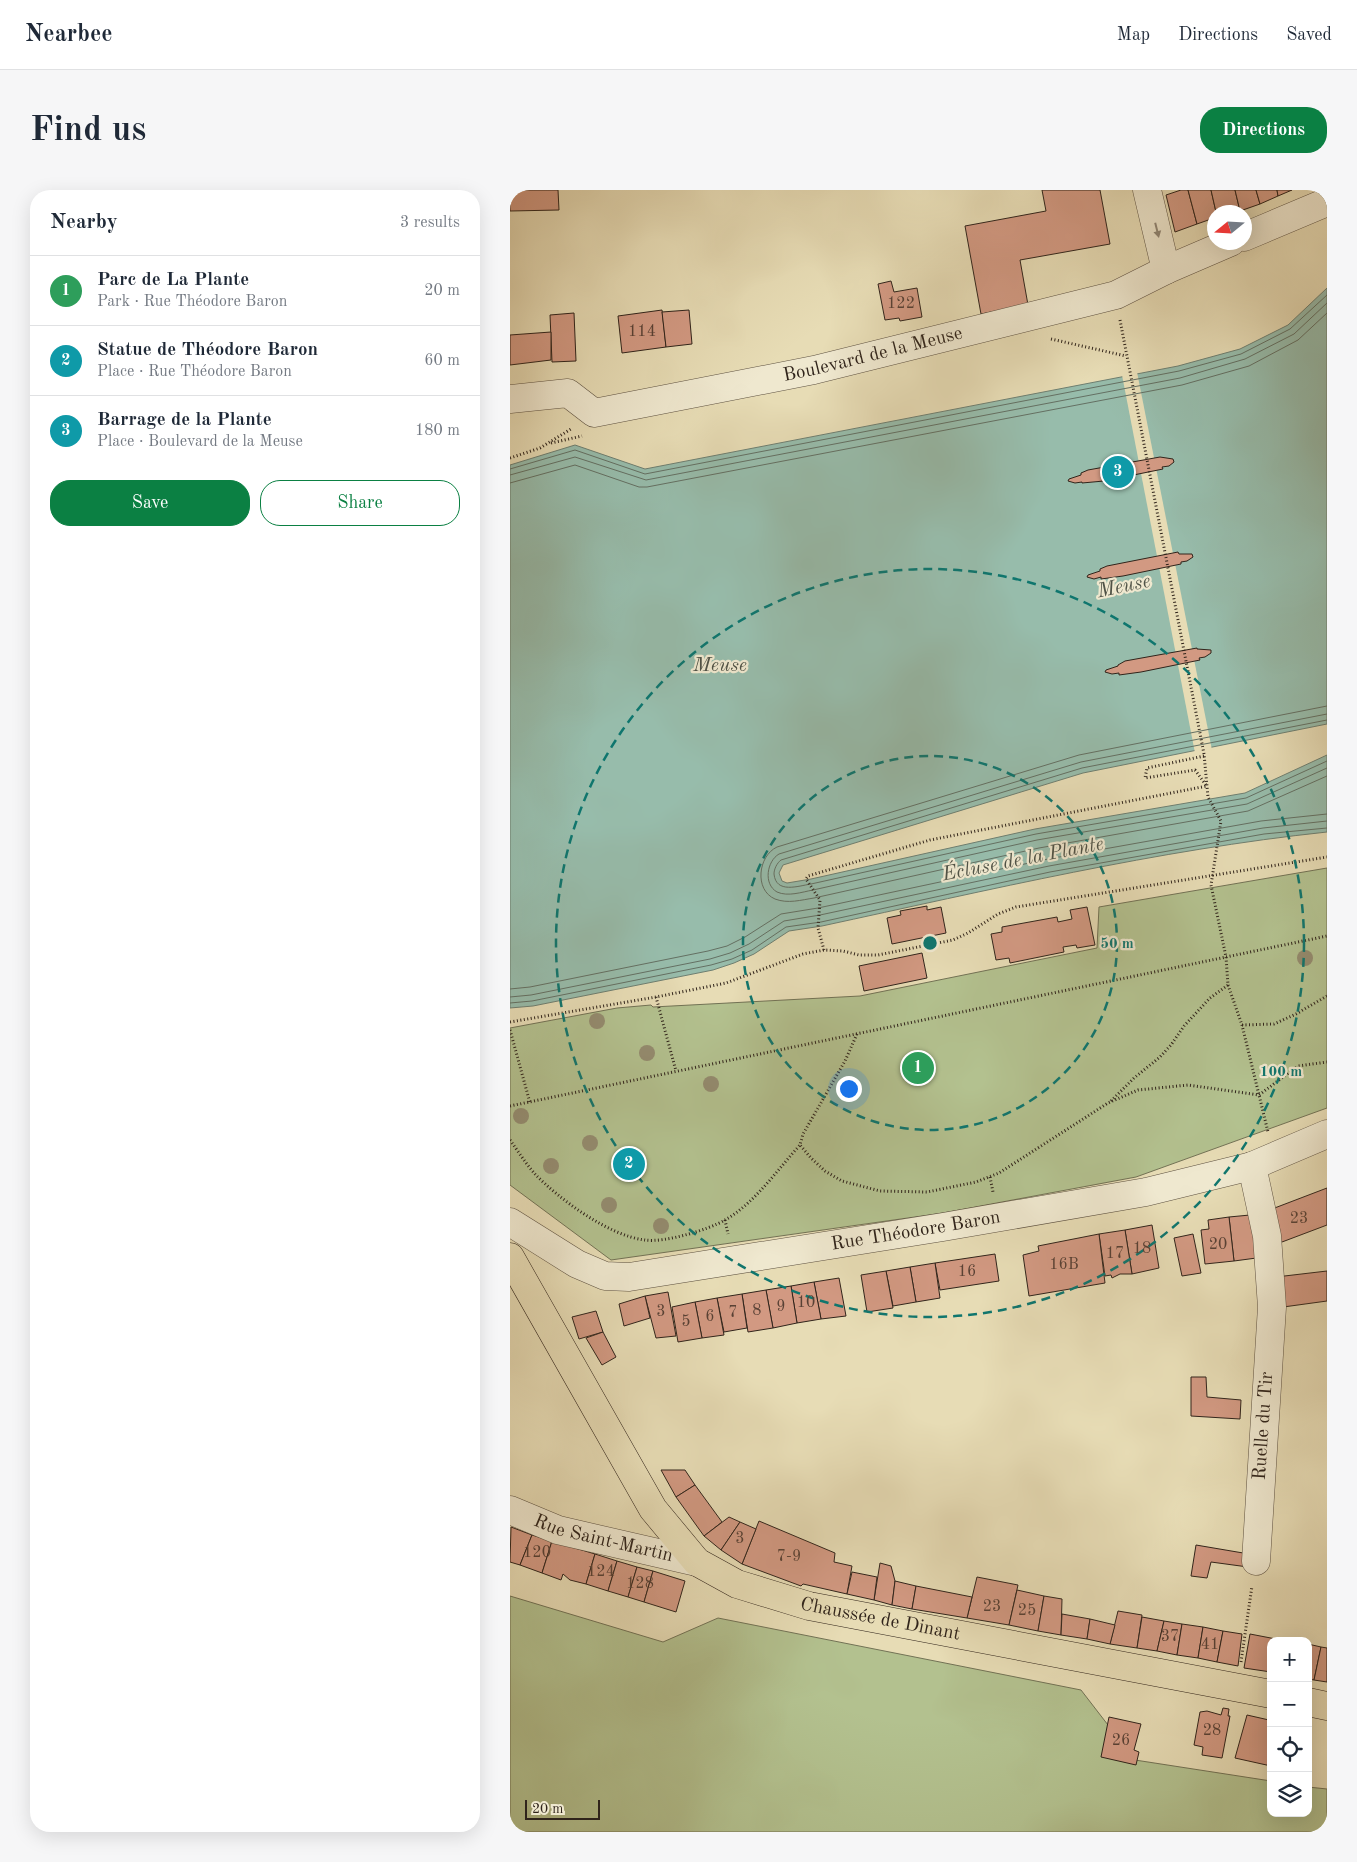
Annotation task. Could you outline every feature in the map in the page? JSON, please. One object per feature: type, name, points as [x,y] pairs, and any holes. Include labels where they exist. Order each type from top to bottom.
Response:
[{"type":"main road","name":"Chaussée de Dinant","points":[[510,1257],[653,1508],[697,1562],[737,1584],[809,1606],[1267,1693]]},
{"type":"main road","points":[[1312,1703],[1327,1706]]},
{"type":"street","points":[[1147,190],[1166,270]]},
{"type":"street","points":[[1252,234],[1327,202]]},
{"type":"street","name":"Boulevard de la Meuse","points":[[510,399],[568,393],[594,413],[814,370],[1116,295],[1166,270],[1212,250]]},
{"type":"street","name":"Rue Théodore Baron","points":[[510,1222],[577,1264],[605,1276],[628,1277],[942,1227],[1146,1192],[1252,1166],[1327,1134]]},
{"type":"street","name":"Ruelle du Tir","points":[[1252,1166],[1267,1236],[1272,1306],[1256,1561]]},
{"type":"street","name":"Rue Saint-Martin","points":[[510,1510],[558,1530],[697,1562]]},
{"type":"path","points":[[1116,295],[1126,356],[1204,755],[1208,797],[1221,821],[1211,885],[1226,957],[1228,985],[1242,1025],[1268,1132],[1252,1166]]},
{"type":"path","points":[[1112,353],[1126,356]]},
{"type":"path","points":[[510,458],[540,448],[551,442]]},
{"type":"path","points":[[1204,755],[1147,768],[1145,778],[1195,770],[1207,786]]},
{"type":"path","points":[[824,950],[818,928],[820,900],[806,879],[808,876],[930,840],[1207,786]]},
{"type":"path","points":[[510,1022],[726,983],[803,954],[824,950],[843,951],[859,955],[878,955],[953,940],[998,914],[1016,908],[1327,857]]},
{"type":"path","points":[[510,1106],[1327,936]]},
{"type":"path","points":[[1108,1103],[1160,1057],[1184,1026],[1210,998],[1228,985]]},
{"type":"path","points":[[1242,1025],[1274,1024],[1327,996]]},
{"type":"path","points":[[656,997],[676,1070]]},
{"type":"path","points":[[510,1030],[530,1103]]},
{"type":"path","points":[[510,1140],[535,1173],[561,1198],[601,1224],[618,1232],[645,1240],[693,1233],[725,1220],[751,1200],[800,1145],[803,1134],[845,1062],[857,1033]]},
{"type":"path","points":[[800,1145],[825,1171],[842,1181],[880,1191],[927,1192],[976,1182],[999,1174],[1108,1103],[1138,1090],[1188,1085],[1259,1094],[1298,1066],[1327,1062]]},
{"type":"path","points":[[1237,1686],[1256,1561]]},
{"type":"shaded area","points":[[1327,868],[1327,1108],[1136,1177],[943,1213],[611,1260],[510,1185],[510,1028],[617,1008],[860,996],[1097,948],[1099,907]]},
{"type":"shaded area","points":[[510,1596],[663,1642],[718,1618],[1081,1690],[1135,1760],[1267,1780],[1267,1817],[1312,1817],[1312,1787],[1327,1789],[1327,1832],[510,1832]]},
{"type":"water","name":"Meuse","points":[[1327,288],[1327,724],[1083,773],[783,865],[779,873],[782,881],[787,883],[811,879],[1035,829],[1245,793],[1327,755],[1327,832],[1200,849],[1137,860],[1010,885],[822,926],[789,931],[754,954],[713,970],[533,1006],[510,1008],[510,465],[575,445],[645,469],[1178,366],[1240,349],[1288,325]]},
{"type":"pier","points":[[1137,372],[1212,750],[1195,753],[1122,375]]},
{"type":"building","points":[[510,190],[558,190],[559,210],[510,211]]},
{"type":"building","points":[[1042,190],[1100,190],[1110,244],[1020,260],[1028,305],[981,314],[965,226],[1046,211]]},
{"type":"building","points":[[1181,190],[1188,190],[1197,224],[1175,232],[1166,195]]},
{"type":"building","points":[[1188,190],[1211,190],[1214,205],[1207,205],[1207,220],[1197,224]]},
{"type":"building","points":[[1211,190],[1235,190],[1239,205],[1214,205]]},
{"type":"building","points":[[1235,190],[1256,190],[1260,204],[1252,207],[1252,205],[1239,205]]},
{"type":"building","points":[[1256,190],[1277,190],[1278,196],[1260,204]]},
{"type":"building","points":[[1277,190],[1292,190],[1278,196]]},
{"type":"building","points":[[891,281],[894,292],[917,288],[922,317],[900,321],[899,318],[885,320],[878,284]]},
{"type":"building","points":[[662,310],[666,347],[622,353],[618,316]]},
{"type":"building","points":[[689,310],[692,344],[666,347],[662,312]]},
{"type":"building","points":[[574,313],[576,361],[552,362],[550,315]]},
{"type":"building","points":[[551,332],[551,360],[510,365],[510,335]]},
{"type":"building","points":[[1160,457],[1173,459],[1174,462],[1169,466],[1162,467],[1163,469],[1104,481],[1075,483],[1068,481],[1088,470]]},
{"type":"building","points":[[1178,552],[1179,554],[1192,554],[1193,557],[1181,562],[1181,564],[1123,576],[1101,579],[1101,577],[1094,579],[1087,577],[1107,566]]},
{"type":"building","points":[[1197,648],[1211,650],[1211,653],[1199,658],[1200,660],[1141,672],[1119,675],[1119,673],[1105,672],[1125,661]]},
{"type":"building","points":[[927,906],[927,910],[941,907],[946,933],[892,944],[887,918],[901,915],[900,911]]},
{"type":"building","points":[[1087,907],[1095,945],[1077,948],[1076,945],[1063,947],[1064,952],[1010,963],[1009,958],[996,960],[991,934],[1002,932],[1002,927],[1057,917],[1058,922],[1072,919],[1070,910]]},
{"type":"building","points":[[922,953],[927,978],[864,991],[859,966]]},
{"type":"building","points":[[1327,1188],[1327,1225],[1282,1242],[1277,1240],[1272,1209]]},
{"type":"building","points":[[1250,1215],[1264,1257],[1234,1261],[1229,1217]]},
{"type":"building","points":[[1229,1217],[1234,1261],[1205,1264],[1201,1230],[1209,1229],[1208,1220]]},
{"type":"building","points":[[1152,1225],[1159,1268],[1132,1274],[1125,1230]]},
{"type":"building","points":[[1125,1230],[1132,1274],[1120,1274],[1112,1278],[1111,1275],[1105,1276],[1099,1234]]},
{"type":"building","points":[[1099,1234],[1105,1283],[1029,1296],[1023,1255],[1039,1251],[1038,1246]]},
{"type":"building","points":[[1193,1234],[1201,1273],[1182,1276],[1174,1238]]},
{"type":"building","points":[[995,1254],[999,1281],[940,1290],[935,1263]]},
{"type":"building","points":[[935,1263],[940,1298],[916,1302],[910,1267]]},
{"type":"building","points":[[910,1267],[916,1302],[893,1306],[886,1271]]},
{"type":"building","points":[[886,1271],[893,1308],[867,1312],[861,1275]]},
{"type":"building","points":[[1327,1271],[1327,1301],[1276,1308],[1276,1277]]},
{"type":"building","points":[[839,1278],[846,1316],[821,1319],[814,1282]]},
{"type":"building","points":[[814,1282],[821,1319],[797,1323],[791,1286]]},
{"type":"building","points":[[791,1286],[797,1323],[773,1328],[766,1290]]},
{"type":"building","points":[[766,1290],[773,1328],[748,1332],[742,1294]]},
{"type":"building","points":[[668,1292],[676,1336],[656,1338],[645,1296]]},
{"type":"building","points":[[742,1294],[747,1328],[724,1332],[717,1298]]},
{"type":"building","points":[[645,1296],[650,1318],[624,1326],[619,1304]]},
{"type":"building","points":[[717,1298],[724,1335],[702,1338],[695,1302]]},
{"type":"building","points":[[695,1302],[702,1338],[678,1342],[672,1307]]},
{"type":"building","points":[[596,1311],[603,1332],[579,1339],[572,1317]]},
{"type":"building","points":[[603,1332],[616,1357],[602,1365],[586,1338]]},
{"type":"building","points":[[1191,1377],[1206,1377],[1207,1397],[1241,1400],[1240,1419],[1191,1416]]},
{"type":"building","points":[[661,1470],[685,1470],[695,1485],[676,1497]]},
{"type":"building","points":[[695,1485],[722,1522],[704,1536],[676,1497]]},
{"type":"building","points":[[729,1517],[740,1522],[721,1550],[704,1536]]},
{"type":"building","points":[[759,1521],[835,1553],[834,1562],[852,1566],[847,1594],[803,1584],[801,1586],[742,1564]]},
{"type":"building","points":[[740,1522],[756,1529],[742,1564],[721,1550]]},
{"type":"building","points":[[511,1527],[532,1535],[520,1565],[510,1562]]},
{"type":"building","points":[[532,1535],[552,1541],[542,1573],[520,1565]]},
{"type":"building","points":[[552,1541],[595,1554],[586,1584],[570,1580],[563,1574],[561,1580],[542,1573]]},
{"type":"building","points":[[1196,1545],[1249,1554],[1248,1567],[1211,1562],[1207,1578],[1191,1576]]},
{"type":"building","points":[[595,1554],[617,1561],[608,1591],[586,1584]]},
{"type":"building","points":[[617,1561],[637,1567],[628,1597],[608,1591]]},
{"type":"building","points":[[880,1563],[891,1566],[895,1581],[892,1605],[874,1600]]},
{"type":"building","points":[[637,1567],[653,1571],[644,1602],[628,1597]]},
{"type":"building","points":[[653,1571],[685,1581],[676,1612],[644,1602]]},
{"type":"building","points":[[852,1572],[877,1577],[874,1600],[847,1594]]},
{"type":"building","points":[[977,1577],[1018,1585],[1009,1625],[967,1618]]},
{"type":"building","points":[[895,1581],[916,1586],[912,1609],[892,1605]]},
{"type":"building","points":[[916,1586],[972,1597],[967,1618],[912,1609]]},
{"type":"building","points":[[1017,1590],[1044,1596],[1038,1631],[1009,1625]]},
{"type":"building","points":[[1044,1596],[1062,1599],[1061,1635],[1038,1631]]},
{"type":"building","points":[[1118,1611],[1142,1615],[1137,1648],[1110,1644]]},
{"type":"building","points":[[1062,1614],[1090,1619],[1087,1639],[1061,1635]]},
{"type":"building","points":[[1142,1617],[1164,1621],[1157,1651],[1137,1648]]},
{"type":"building","points":[[1090,1619],[1115,1625],[1110,1644],[1087,1639]]},
{"type":"building","points":[[1164,1621],[1182,1624],[1177,1655],[1157,1651]]},
{"type":"building","points":[[1182,1624],[1203,1627],[1198,1658],[1177,1655]]},
{"type":"building","points":[[1203,1627],[1223,1631],[1217,1662],[1198,1658]]},
{"type":"building","points":[[1223,1631],[1242,1634],[1238,1666],[1217,1662]]},
{"type":"building","points":[[1250,1634],[1267,1637],[1267,1671],[1244,1668]]},
{"type":"building","points":[[1312,1645],[1321,1647],[1314,1680],[1312,1680]]},
{"type":"building","points":[[1321,1647],[1327,1648],[1327,1682],[1314,1680]]},
{"type":"building","points":[[1223,1708],[1229,1709],[1228,1716],[1230,1716],[1222,1758],[1202,1755],[1203,1747],[1194,1745],[1200,1712],[1207,1711],[1221,1715]]},
{"type":"building","points":[[1247,1715],[1267,1720],[1267,1765],[1235,1758]]},
{"type":"building","points":[[1109,1717],[1141,1724],[1134,1750],[1139,1752],[1136,1765],[1101,1757]]},
{"type":"place","name":"Barrage de la Plante","points":[[1118,472]]},
{"type":"place","name":"Parc de La Plante","points":[[918,1068]]},
{"type":"place","name":"Statue de Théodore Baron","points":[[629,1164]]},
{"type":"water label","name":"Écluse de la Plante","points":[[1023,860]]}]
